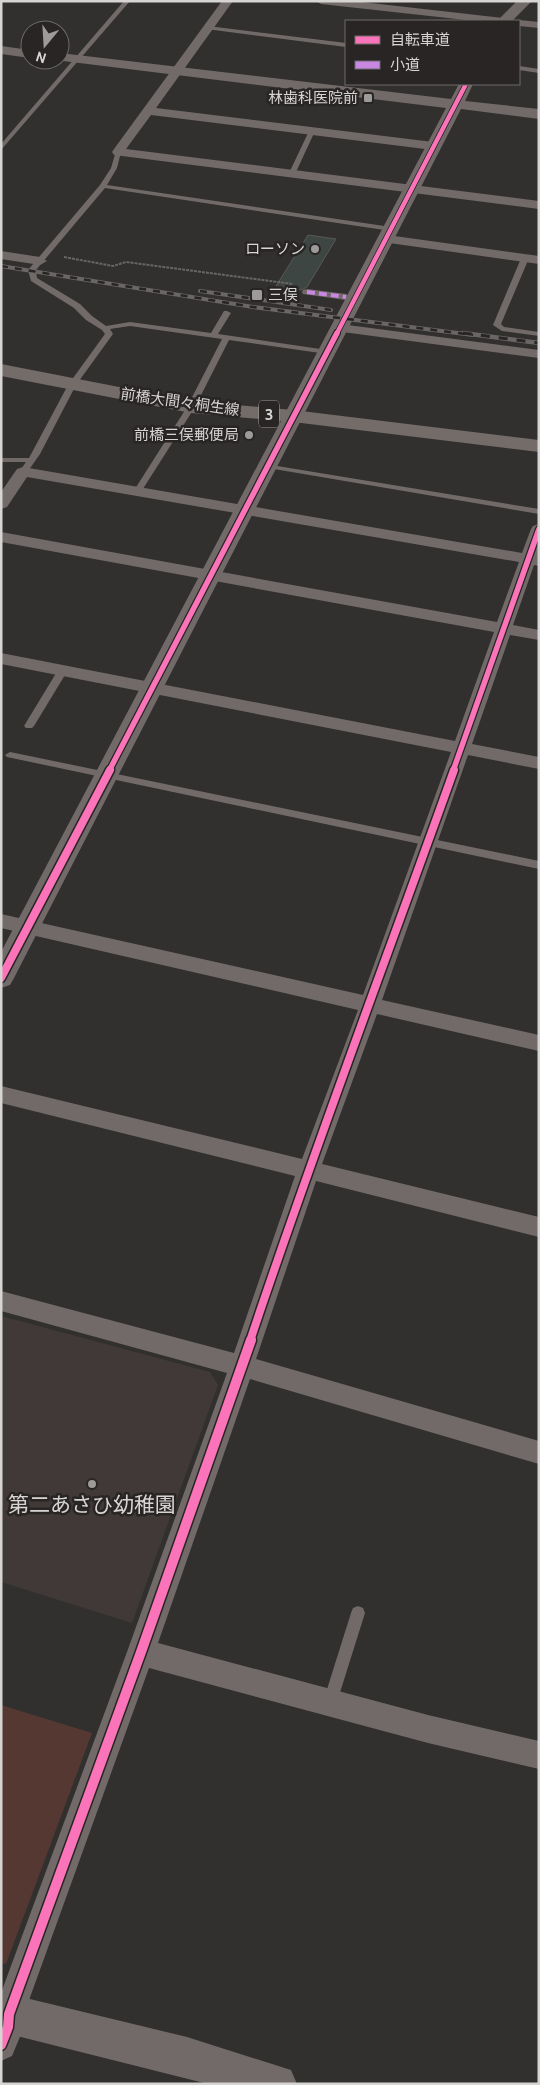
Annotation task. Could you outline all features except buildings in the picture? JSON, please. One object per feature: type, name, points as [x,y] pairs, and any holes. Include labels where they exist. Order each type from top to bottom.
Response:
[{"type":"main road","name":"前橋大間々桐生線","points":[[1,370],[191,407],[293,416],[539,446]]},
{"type":"street","points":[[228,1],[118,152],[539,205]]},
{"type":"street","points":[[321,1],[368,4],[495,20]]},
{"type":"street","points":[[504,20],[525,1]]},
{"type":"street","points":[[520,23],[539,25]]},
{"type":"street","points":[[1,50],[20,53]]},
{"type":"street","points":[[70,58],[539,114]]},
{"type":"street","points":[[1,978],[108,776],[465,85]]},
{"type":"street","points":[[148,111],[433,146]]},
{"type":"street","points":[[389,234],[539,260]]},
{"type":"street","points":[[1,255],[43,257]]},
{"type":"street","points":[[308,292],[346,297]]},
{"type":"street","points":[[340,328],[539,354]]},
{"type":"street","points":[[1,504],[27,466],[137,492],[533,561]]},
{"type":"street","points":[[277,2084],[187,2057],[4,2024],[142,1652],[308,1170],[370,1005],[502,628],[533,561],[539,529]]},
{"type":"street","points":[[1,537],[539,635]]},
{"type":"street","points":[[1,658],[539,763]]},
{"type":"street","points":[[1,921],[539,1043]]},
{"type":"street","points":[[1,1094],[539,1227]]},
{"type":"street","points":[[1,1302],[242,1366],[539,1453]]},
{"type":"street","points":[[142,1652],[428,1729],[539,1754]]},
{"type":"lane","points":[[1,148],[127,1]]},
{"type":"lane","points":[[208,28],[345,45]]},
{"type":"lane","points":[[520,68],[539,70]]},
{"type":"lane","points":[[290,173],[293,172],[312,131]]},
{"type":"lane","points":[[1,460],[27,466],[72,385],[108,338],[109,334],[105,328],[89,318],[77,306],[34,279],[32,270],[103,186],[114,168],[118,152]]},
{"type":"lane","points":[[103,186],[389,234]]},
{"type":"lane","points":[[525,258],[497,325],[502,329],[539,334]]},
{"type":"lane","points":[[213,336],[227,313]]},
{"type":"lane","points":[[105,328],[130,324],[327,352]]},
{"type":"lane","points":[[137,492],[191,407],[226,338]]},
{"type":"lane","points":[[268,466],[539,512]]},
{"type":"lane","points":[[29,726],[63,670]]},
{"type":"lane","points":[[10,755],[539,865]]},
{"type":"lane","points":[[330,1702],[358,1613]]},
{"type":"path","points":[[43,257],[112,266],[126,262],[294,284]]},
{"type":"shaded area","name":"第二あさひ幼稚園","points":[[1,1316],[210,1372],[218,1385],[132,1623],[1,1582]]},
{"type":"shaded area","points":[[1,1705],[92,1733],[6,1964],[1,1963]]},
{"type":"railway","points":[[1,266],[253,307],[473,335]]},
{"type":"railway","points":[[200,291],[331,310]]},
{"type":"railway","points":[[463,333],[539,343]]},
{"type":"marked path","points":[[307,292],[346,297]]},
{"type":"cycle path","points":[[1,978],[465,85]]},
{"type":"cycle path","points":[[1,2045],[8,2027],[9,2014],[141,1652],[242,1366],[289,1224],[370,1005],[539,529]]},
{"type":"place","name":"林歯科医院前","points":[[368,98]]},
{"type":"place","name":"ローソン","points":[[315,249]]},
{"type":"place","name":"三俣","points":[[257,295]]},
{"type":"place","name":"前橋三俣郵便局","points":[[249,435]]},
{"type":"place","name":"第二あさひ幼稚園","points":[[92,1484]]}]
